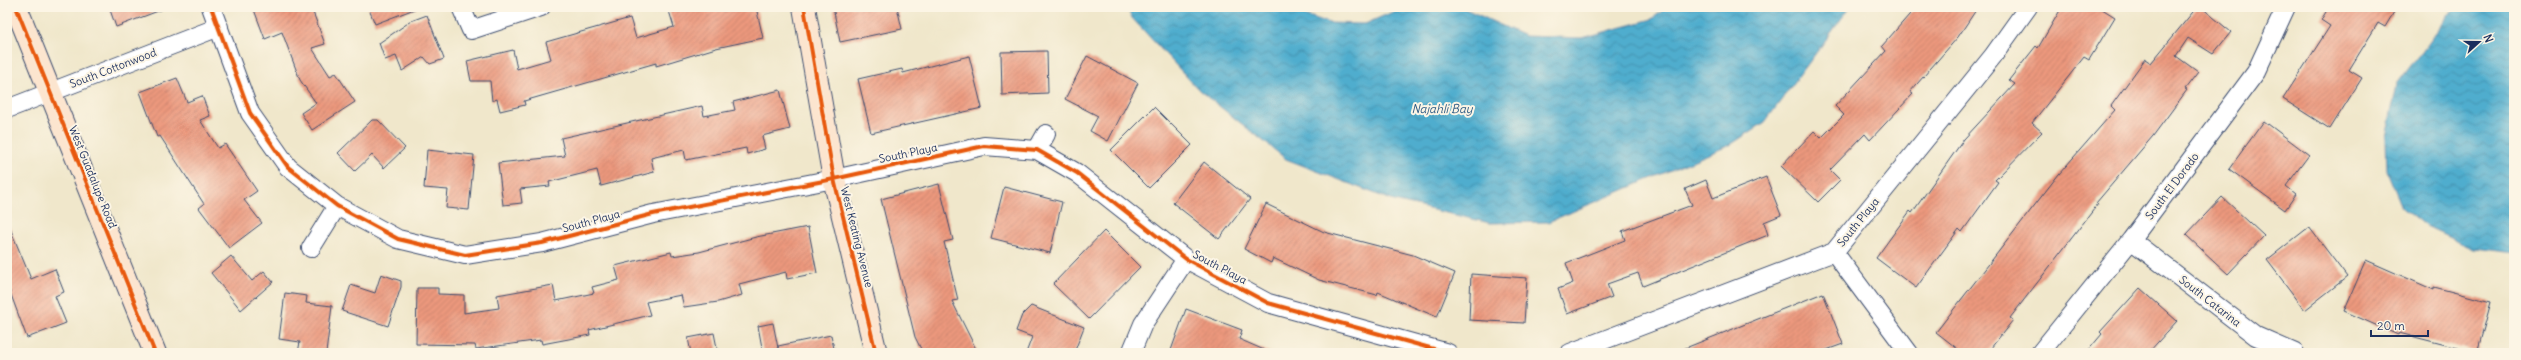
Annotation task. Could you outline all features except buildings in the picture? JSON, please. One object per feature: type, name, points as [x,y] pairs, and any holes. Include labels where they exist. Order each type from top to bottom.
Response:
[{"type":"main road","name":"West Guadalupe Road","points":[[16,7],[155,353]]},
{"type":"main road","name":"West Keating Avenue","points":[[804,7],[834,179],[876,353]]},
{"type":"street","name":"South Playa","points":[[211,7],[250,113],[288,166],[337,206],[398,239],[465,255],[542,243],[653,214],[834,179],[984,146],[1037,150],[1077,173],[1186,259],[1268,303],[1448,353]]},
{"type":"street","points":[[461,7],[471,30],[541,7]]},
{"type":"street","name":"South Playa","points":[[1570,353],[1834,252],[1992,56],[2028,7]]},
{"type":"street","name":"South El Dorado","points":[[2040,353],[2131,240],[2256,72],[2286,7]]},
{"type":"street","name":"South Cottonwood","points":[[7,109],[219,27]]},
{"type":"street","points":[[1037,150],[1046,134]]},
{"type":"street","points":[[311,248],[337,206]]},
{"type":"street","name":"South Catarina","points":[[2131,240],[2256,336],[2295,353]]},
{"type":"street","points":[[1834,252],[1909,353]]},
{"type":"street","points":[[1131,353],[1143,324],[1186,259]]},
{"type":"water","name":"Najahli Bay","points":[[1126,7],[1282,7],[1329,23],[1365,24],[1404,7],[1461,7],[1525,36],[1582,38],[1652,19],[1667,7],[1850,7],[1765,122],[1730,145],[1548,222],[1490,223],[1394,201],[1286,159],[1199,90],[1132,18]]},
{"type":"water","points":[[2455,7],[2514,7],[2514,253],[2474,248],[2424,225],[2402,207],[2387,171],[2386,137],[2397,84]]},
{"type":"cycle path","points":[[16,7],[155,353]]},
{"type":"cycle path","points":[[211,7],[250,113],[288,167],[337,206],[398,239],[465,255],[542,243],[653,214],[834,179],[984,146],[1037,150],[1077,173],[1186,259],[1268,303],[1448,353]]},
{"type":"cycle path","points":[[804,7],[834,179],[876,353]]}]
